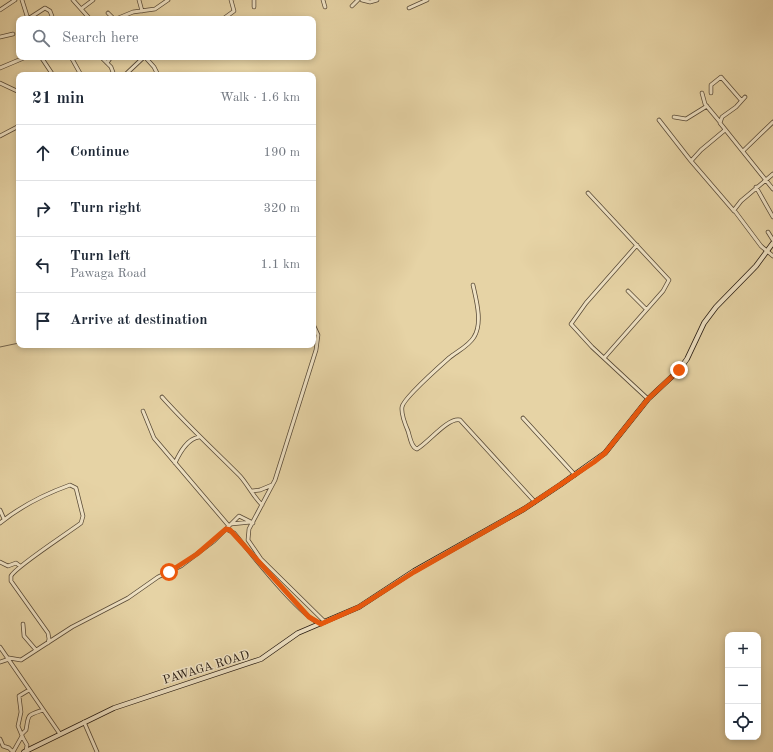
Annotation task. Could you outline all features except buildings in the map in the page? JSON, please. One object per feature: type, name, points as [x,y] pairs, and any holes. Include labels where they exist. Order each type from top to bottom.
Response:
[{"type":"main road","name":"PAWAGA ROAD","points":[[28,751],[84,722],[137,700],[256,662],[298,634],[359,607],[414,572],[535,502],[575,475],[605,453],[648,399],[679,370],[687,359],[712,312],[722,299],[756,266],[773,242]]},
{"type":"street","points":[[0,9],[15,0]]},
{"type":"street","points":[[22,0],[27,16]]},
{"type":"street","points":[[73,0],[87,16]]},
{"type":"street","points":[[81,9],[94,0]]},
{"type":"street","points":[[139,0],[142,11]]},
{"type":"street","points":[[227,16],[234,11],[231,0]]},
{"type":"street","points":[[254,0],[254,7]]},
{"type":"street","points":[[323,0],[325,7]]},
{"type":"street","points":[[352,6],[358,0]]},
{"type":"street","points":[[362,0],[370,2],[377,0]]},
{"type":"street","points":[[409,8],[425,0]]},
{"type":"street","points":[[122,16],[129,13],[155,9],[166,1]]},
{"type":"street","points":[[33,16],[45,8],[50,11],[52,16]]},
{"type":"street","points":[[108,13],[112,16]]},
{"type":"street","points":[[0,37],[12,34]]},
{"type":"street","points":[[0,68],[19,60]]},
{"type":"street","points":[[43,60],[51,72]]},
{"type":"street","points":[[73,60],[79,72]]},
{"type":"street","points":[[104,60],[112,72]]},
{"type":"street","points":[[129,72],[141,60]]},
{"type":"street","points":[[147,60],[156,72]]},
{"type":"street","points":[[711,93],[712,84],[721,77],[742,100]]},
{"type":"street","points":[[0,83],[16,91]]},
{"type":"street","points":[[702,93],[702,99],[706,106],[773,189]]},
{"type":"street","points":[[720,122],[722,117],[736,107],[745,97]]},
{"type":"street","points":[[674,117],[686,119],[706,106]]},
{"type":"street","points":[[659,120],[761,246],[773,256]]},
{"type":"street","points":[[742,151],[773,122]]},
{"type":"street","points":[[0,136],[16,128]]},
{"type":"street","points":[[691,161],[725,130]]},
{"type":"street","points":[[734,211],[736,206],[756,187],[773,174]]},
{"type":"street","points":[[756,187],[773,217]]},
{"type":"street","points":[[588,193],[669,280],[663,291],[604,358]]},
{"type":"street","points":[[768,232],[773,242]]},
{"type":"street","points":[[637,245],[571,322],[572,327],[648,399]]},
{"type":"street","points":[[473,285],[478,314],[476,334],[472,340],[448,359],[409,395],[403,403],[402,409],[407,429],[413,445],[417,449],[448,424],[456,419],[460,420],[535,502]]},
{"type":"street","points":[[628,291],[646,309]]},
{"type":"street","points":[[316,331],[318,335],[316,350],[273,485],[252,522],[247,537],[251,546],[267,565],[323,623]]},
{"type":"street","points":[[162,397],[252,491],[262,505]]},
{"type":"street","points":[[143,411],[154,438],[230,525]]},
{"type":"street","points":[[523,418],[575,475]]},
{"type":"street","points":[[175,463],[186,444],[190,440],[199,436]]},
{"type":"street","points":[[0,523],[21,508],[47,494],[70,485],[76,488],[83,516],[81,523],[20,566],[12,574],[11,581],[48,633],[48,643]]},
{"type":"street","points":[[252,491],[260,490],[273,485]]},
{"type":"street","points":[[0,510],[4,520]]},
{"type":"street","points":[[14,669],[20,660],[72,627],[128,598],[158,577],[181,566],[226,529],[239,516],[252,522]]},
{"type":"street","points":[[230,525],[252,522]]},
{"type":"street","points":[[226,529],[234,533],[297,604],[316,623],[323,623]]},
{"type":"street","points":[[0,562],[8,566],[16,563],[20,566]]},
{"type":"street","points":[[23,624],[24,636],[36,650]]},
{"type":"street","points":[[0,647],[60,734]]},
{"type":"street","points":[[0,662],[9,659],[20,660]]},
{"type":"street","points":[[28,751],[28,745],[18,726],[21,712],[19,696],[29,690]]},
{"type":"street","points":[[0,739],[3,746],[9,748],[13,752],[26,730],[26,722],[28,717],[43,710]]},
{"type":"street","points":[[84,722],[97,752]]},
{"type":"waterway","points":[[0,347],[16,344]]},
{"type":"route","points":[[169,572],[181,566],[197,554],[214,541],[226,529],[230,530],[271,577],[309,617],[316,623],[321,624],[332,620],[359,607],[414,572],[495,524],[524,509],[601,458],[648,399],[679,370]]}]
